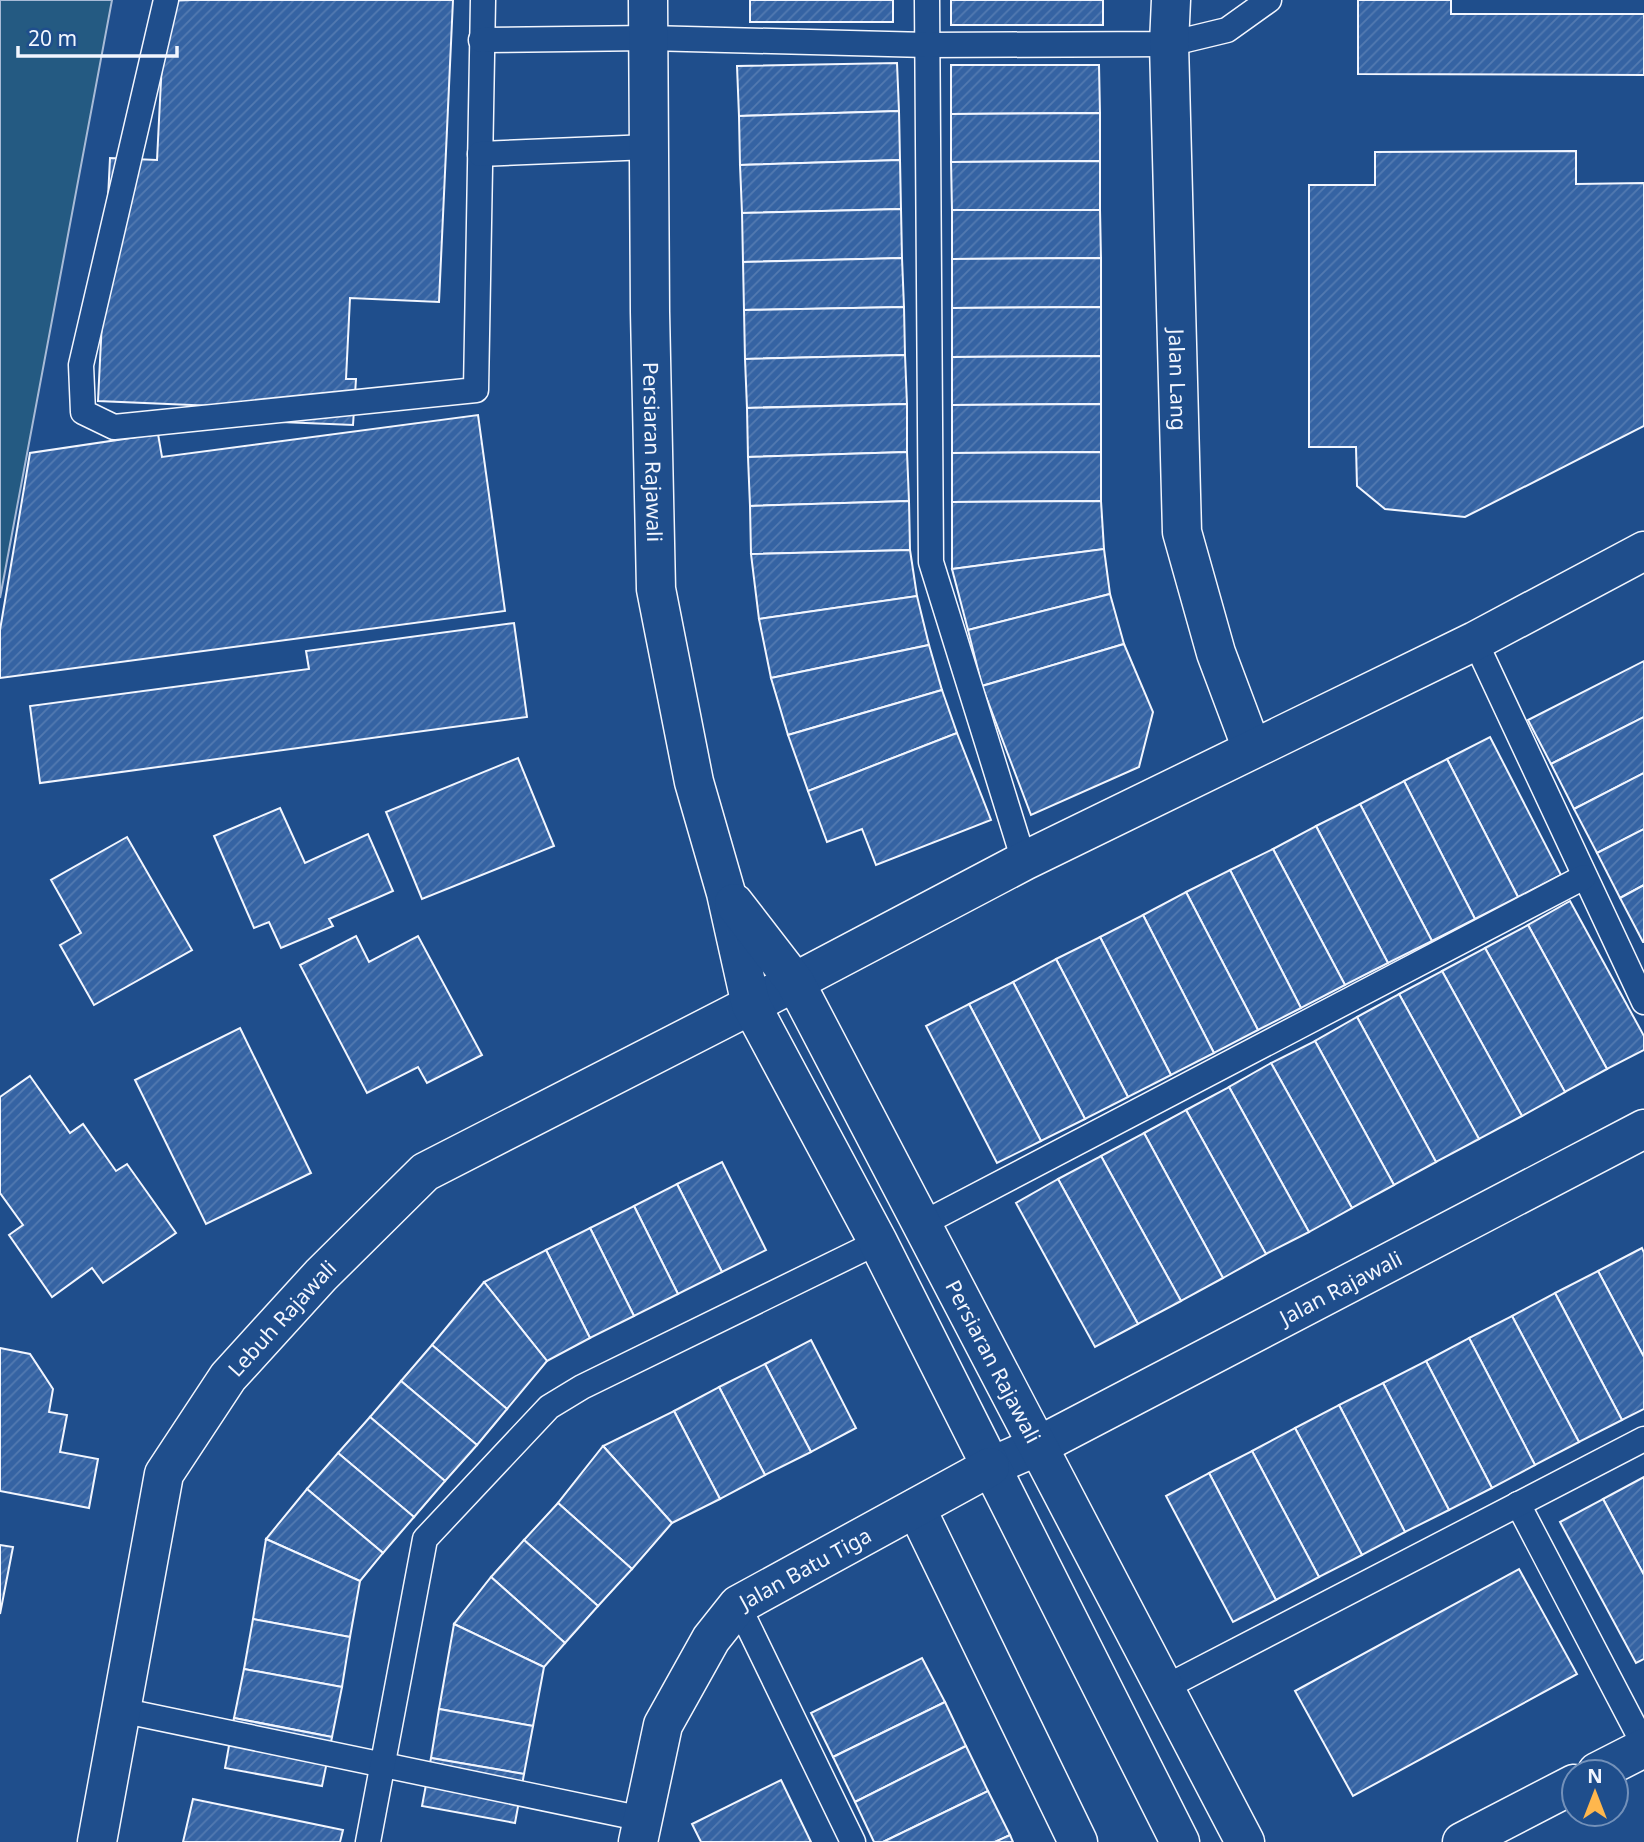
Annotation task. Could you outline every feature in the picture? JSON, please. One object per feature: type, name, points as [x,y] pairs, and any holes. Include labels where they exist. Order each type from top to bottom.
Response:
[{"type":"street","name":"Persiaran Rajawali","points":[[648,0],[656,589],[694,782],[726,893],[751,1004],[877,1242],[1180,1842]]},
{"type":"street","name":"Jalan Lang","points":[[1171,0],[1169,44],[1182,532],[1216,653],[1252,749]]},
{"type":"street","name":"Lebuh Rajawali","points":[[97,1842],[164,1474],[228,1377],[321,1275],[425,1172],[1024,861],[1475,641],[1644,551]]},
{"type":"street","name":"Persiaran Rajawali","points":[[726,893],[795,982],[1245,1842]]},
{"type":"street","name":"Jalan Rajawali","points":[[990,1468],[1038,1446],[1644,1129]]},
{"type":"street","name":"Jalan Batu Tiga","points":[[641,1831],[663,1725],[711,1639],[738,1605],[990,1468]]},
{"type":"street","points":[[916,1508],[1078,1842]]},
{"type":"street","points":[[1622,1758],[1644,1746]]},
{"type":"street","points":[[1462,1842],[1560,1791]]},
{"type":"lane","points":[[166,0],[81,365],[83,412],[114,427],[476,390],[483,0]]},
{"type":"lane","points":[[927,0],[931,562],[1024,861]]},
{"type":"lane","points":[[481,40],[648,38],[927,45],[1169,44],[1227,30],[1269,0]]},
{"type":"lane","points":[[480,154],[649,147]]},
{"type":"lane","points":[[1475,641],[1644,1002]]},
{"type":"lane","points":[[922,1224],[1584,877]]},
{"type":"lane","points":[[368,1842],[425,1539],[549,1407],[582,1387],[877,1242]]},
{"type":"lane","points":[[1164,1688],[1644,1439]]},
{"type":"lane","points":[[1518,1504],[1644,1746]]},
{"type":"lane","points":[[738,1605],[853,1842]]},
{"type":"lane","points":[[120,1710],[382,1765],[641,1831]]},
{"type":"shaded area","points":[[0,0],[112,0],[0,598]]},
{"type":"building","points":[[453,0],[439,302],[350,298],[346,379],[356,379],[353,425],[282,422],[283,409],[98,401],[110,158],[157,160],[165,1]]},
{"type":"building","points":[[750,0],[893,0],[893,22],[750,22]]},
{"type":"building","points":[[951,0],[1103,0],[1103,25],[951,25]]},
{"type":"building","points":[[1358,0],[1451,0],[1451,14],[1644,14],[1644,75],[1358,74]]},
{"type":"building","points":[[897,63],[899,111],[739,116],[737,66]]},
{"type":"building","points":[[951,65],[1099,65],[1100,113],[951,114]]},
{"type":"building","points":[[899,111],[900,160],[740,165],[739,116]]},
{"type":"building","points":[[1100,113],[1100,161],[951,162],[951,114]]},
{"type":"building","points":[[1576,151],[1576,184],[1644,183],[1644,426],[1465,517],[1385,509],[1357,486],[1356,447],[1309,447],[1309,185],[1375,185],[1375,152]]},
{"type":"building","points":[[900,160],[901,209],[742,213],[740,165]]},
{"type":"building","points":[[1100,161],[1100,210],[952,210],[951,162]]},
{"type":"building","points":[[901,209],[902,258],[743,262],[742,213]]},
{"type":"building","points":[[952,210],[1100,210],[1101,258],[952,259]]},
{"type":"building","points":[[902,258],[904,307],[744,310],[743,262]]},
{"type":"building","points":[[1101,258],[1101,307],[952,308],[952,259]]},
{"type":"building","points":[[904,307],[905,355],[745,359],[744,310]]},
{"type":"building","points":[[1101,307],[1101,356],[952,357],[952,308]]},
{"type":"building","points":[[905,355],[907,404],[747,408],[745,359]]},
{"type":"building","points":[[1101,356],[1101,404],[952,405],[952,357]]},
{"type":"building","points":[[907,404],[907,452],[748,457],[747,408]]},
{"type":"building","points":[[1101,404],[1101,452],[952,453],[952,405]]},
{"type":"building","points":[[478,415],[505,611],[0,678],[0,630],[30,453],[158,434],[162,457]]},
{"type":"building","points":[[907,452],[909,501],[750,506],[748,457]]},
{"type":"building","points":[[1101,452],[1101,501],[952,502],[952,453]]},
{"type":"building","points":[[909,501],[910,550],[751,554],[750,506]]},
{"type":"building","points":[[1101,501],[1104,549],[952,569],[952,502]]},
{"type":"building","points":[[1104,549],[1110,594],[968,630],[952,569]]},
{"type":"building","points":[[910,550],[917,596],[759,619],[751,554]]},
{"type":"building","points":[[1110,594],[1124,644],[982,686],[968,630]]},
{"type":"building","points":[[917,596],[929,645],[771,678],[759,619]]},
{"type":"building","points":[[514,623],[527,717],[40,783],[30,706],[309,669],[306,651]]},
{"type":"building","points":[[1124,644],[1153,712],[1139,767],[1031,815],[982,686]]},
{"type":"building","points":[[929,645],[942,690],[788,735],[771,678]]},
{"type":"building","points":[[1644,661],[1644,717],[1551,764],[1528,720]]},
{"type":"building","points":[[942,690],[957,733],[808,791],[788,735]]},
{"type":"building","points":[[1644,717],[1644,773],[1574,809],[1551,764]]},
{"type":"building","points":[[957,733],[991,820],[876,865],[862,829],[827,842],[808,791]]},
{"type":"building","points":[[1490,737],[1561,875],[1518,897],[1447,759]]},
{"type":"building","points":[[518,758],[554,846],[422,899],[386,812]]},
{"type":"building","points":[[1447,759],[1518,897],[1475,919],[1404,781]]},
{"type":"building","points":[[1644,773],[1644,829],[1597,853],[1574,809]]},
{"type":"building","points":[[1404,781],[1475,919],[1432,941],[1360,804]]},
{"type":"building","points":[[1360,804],[1432,941],[1388,963],[1316,826]]},
{"type":"building","points":[[280,808],[305,863],[368,834],[393,891],[329,919],[333,926],[281,948],[269,922],[254,928],[214,836]]},
{"type":"building","points":[[1316,826],[1388,963],[1345,985],[1273,849]]},
{"type":"building","points":[[1644,829],[1644,885],[1620,898],[1597,853]]},
{"type":"building","points":[[127,837],[192,950],[94,1005],[60,945],[81,933],[51,880]]},
{"type":"building","points":[[1273,849],[1345,985],[1301,1008],[1230,870]]},
{"type":"building","points":[[1230,870],[1301,1008],[1258,1030],[1186,892]]},
{"type":"building","points":[[1644,885],[1644,942],[1643,942],[1620,898]]},
{"type":"building","points":[[1186,892],[1258,1030],[1214,1053],[1143,915]]},
{"type":"building","points":[[1570,901],[1644,1036],[1644,1050],[1607,1069],[1528,925]]},
{"type":"building","points":[[1143,915],[1214,1053],[1171,1075],[1100,937]]},
{"type":"building","points":[[1528,925],[1607,1069],[1565,1092],[1485,948]]},
{"type":"building","points":[[356,936],[369,962],[418,936],[482,1055],[427,1083],[418,1067],[367,1093],[300,965]]},
{"type":"building","points":[[1100,937],[1171,1075],[1128,1097],[1056,959]]},
{"type":"building","points":[[1485,948],[1565,1092],[1522,1116],[1442,971]]},
{"type":"building","points":[[1056,959],[1128,1097],[1085,1119],[1013,982]]},
{"type":"building","points":[[1442,971],[1522,1116],[1479,1139],[1399,994]]},
{"type":"building","points":[[1013,982],[1085,1119],[1041,1141],[969,1004]]},
{"type":"building","points":[[1399,994],[1479,1139],[1436,1162],[1357,1017]]},
{"type":"building","points":[[969,1004],[1041,1141],[997,1163],[926,1026]]},
{"type":"building","points":[[1357,1017],[1436,1162],[1394,1185],[1315,1041]]},
{"type":"building","points":[[240,1028],[311,1173],[206,1224],[135,1080]]},
{"type":"building","points":[[1315,1041],[1394,1185],[1352,1208],[1271,1063]]},
{"type":"building","points":[[1271,1063],[1352,1208],[1309,1232],[1229,1087]]},
{"type":"building","points":[[30,1076],[70,1133],[83,1124],[116,1171],[127,1164],[176,1233],[103,1283],[92,1268],[52,1297],[9,1235],[23,1225],[0,1193],[0,1097]]},
{"type":"building","points":[[1229,1087],[1309,1232],[1266,1254],[1186,1110]]},
{"type":"building","points":[[1186,1110],[1266,1254],[1223,1278],[1144,1133]]},
{"type":"building","points":[[1144,1133],[1223,1278],[1181,1301],[1101,1156]]},
{"type":"building","points":[[1101,1156],[1181,1301],[1138,1324],[1058,1179]]},
{"type":"building","points":[[722,1162],[766,1250],[722,1272],[677,1184]]},
{"type":"building","points":[[1058,1179],[1138,1324],[1095,1347],[1016,1203]]},
{"type":"building","points":[[677,1184],[722,1272],[678,1294],[634,1206]]},
{"type":"building","points":[[634,1206],[678,1294],[634,1316],[590,1228]]},
{"type":"building","points":[[590,1228],[634,1316],[590,1338],[546,1250]]},
{"type":"building","points":[[1642,1248],[1644,1253],[1644,1357],[1598,1271]]},
{"type":"building","points":[[546,1250],[590,1338],[547,1361],[484,1282]]},
{"type":"building","points":[[1598,1271],[1644,1357],[1644,1409],[1622,1420],[1555,1293]]},
{"type":"building","points":[[484,1282],[547,1361],[507,1409],[432,1345]]},
{"type":"building","points":[[1555,1293],[1622,1420],[1579,1442],[1512,1316]]},
{"type":"building","points":[[1512,1316],[1579,1442],[1535,1465],[1469,1338]]},
{"type":"building","points":[[1469,1338],[1535,1465],[1492,1488],[1426,1361]]},
{"type":"building","points":[[811,1340],[856,1428],[811,1452],[765,1364]]},
{"type":"building","points":[[432,1345],[507,1409],[477,1445],[401,1381]]},
{"type":"building","points":[[0,1348],[30,1354],[53,1389],[49,1412],[67,1415],[60,1452],[98,1459],[89,1508],[0,1491]]},
{"type":"building","points":[[1426,1361],[1492,1488],[1449,1510],[1383,1383]]},
{"type":"building","points":[[765,1364],[811,1452],[765,1475],[719,1387]]},
{"type":"building","points":[[401,1381],[477,1445],[445,1481],[370,1417]]},
{"type":"building","points":[[1383,1383],[1449,1510],[1405,1532],[1339,1405]]},
{"type":"building","points":[[719,1387],[765,1475],[720,1499],[674,1411]]},
{"type":"building","points":[[1339,1405],[1405,1532],[1362,1555],[1295,1428]]},
{"type":"building","points":[[674,1411],[720,1499],[672,1523],[603,1446]]},
{"type":"building","points":[[370,1417],[445,1481],[414,1517],[338,1453]]},
{"type":"building","points":[[1295,1428],[1362,1555],[1319,1577],[1252,1451]]},
{"type":"building","points":[[603,1446],[672,1523],[632,1569],[558,1503]]},
{"type":"building","points":[[1252,1451],[1319,1577],[1276,1600],[1209,1473]]},
{"type":"building","points":[[338,1453],[414,1517],[383,1553],[307,1489]]},
{"type":"building","points":[[1209,1473],[1276,1600],[1233,1622],[1166,1496]]},
{"type":"building","points":[[1644,1477],[1644,1575],[1603,1499]]},
{"type":"building","points":[[307,1489],[383,1553],[360,1581],[266,1539]]},
{"type":"building","points":[[1603,1499],[1644,1575],[1644,1659],[1636,1663],[1560,1522]]},
{"type":"building","points":[[558,1503],[632,1569],[598,1606],[524,1540]]},
{"type":"building","points":[[266,1539],[360,1581],[350,1637],[253,1619]]},
{"type":"building","points":[[524,1540],[598,1606],[565,1643],[491,1577]]},
{"type":"building","points":[[0,1545],[13,1547],[0,1614]]},
{"type":"building","points":[[1519,1569],[1577,1674],[1353,1796],[1295,1691]]},
{"type":"building","points":[[491,1577],[565,1643],[544,1667],[454,1624]]},
{"type":"building","points":[[253,1619],[350,1637],[342,1687],[244,1669]]},
{"type":"building","points":[[454,1624],[544,1667],[533,1726],[439,1709]]},
{"type":"building","points":[[922,1658],[945,1702],[833,1757],[811,1713]]},
{"type":"building","points":[[244,1669],[342,1687],[332,1737],[234,1718]]},
{"type":"building","points":[[945,1702],[966,1746],[855,1802],[833,1757]]},
{"type":"building","points":[[439,1709],[533,1726],[524,1774],[431,1758]]},
{"type":"building","points":[[234,1718],[332,1737],[322,1786],[225,1768]]},
{"type":"building","points":[[966,1746],[988,1791],[883,1842],[874,1842],[855,1802]]},
{"type":"building","points":[[431,1758],[524,1774],[515,1823],[422,1806]]},
{"type":"building","points":[[781,1780],[811,1842],[701,1842],[692,1824]]},
{"type":"building","points":[[988,1791],[1010,1835],[995,1842],[883,1842]]},
{"type":"building","points":[[193,1799],[343,1830],[340,1842],[183,1842]]},
{"type":"building","points":[[1010,1835],[1013,1842],[995,1842]]}]
